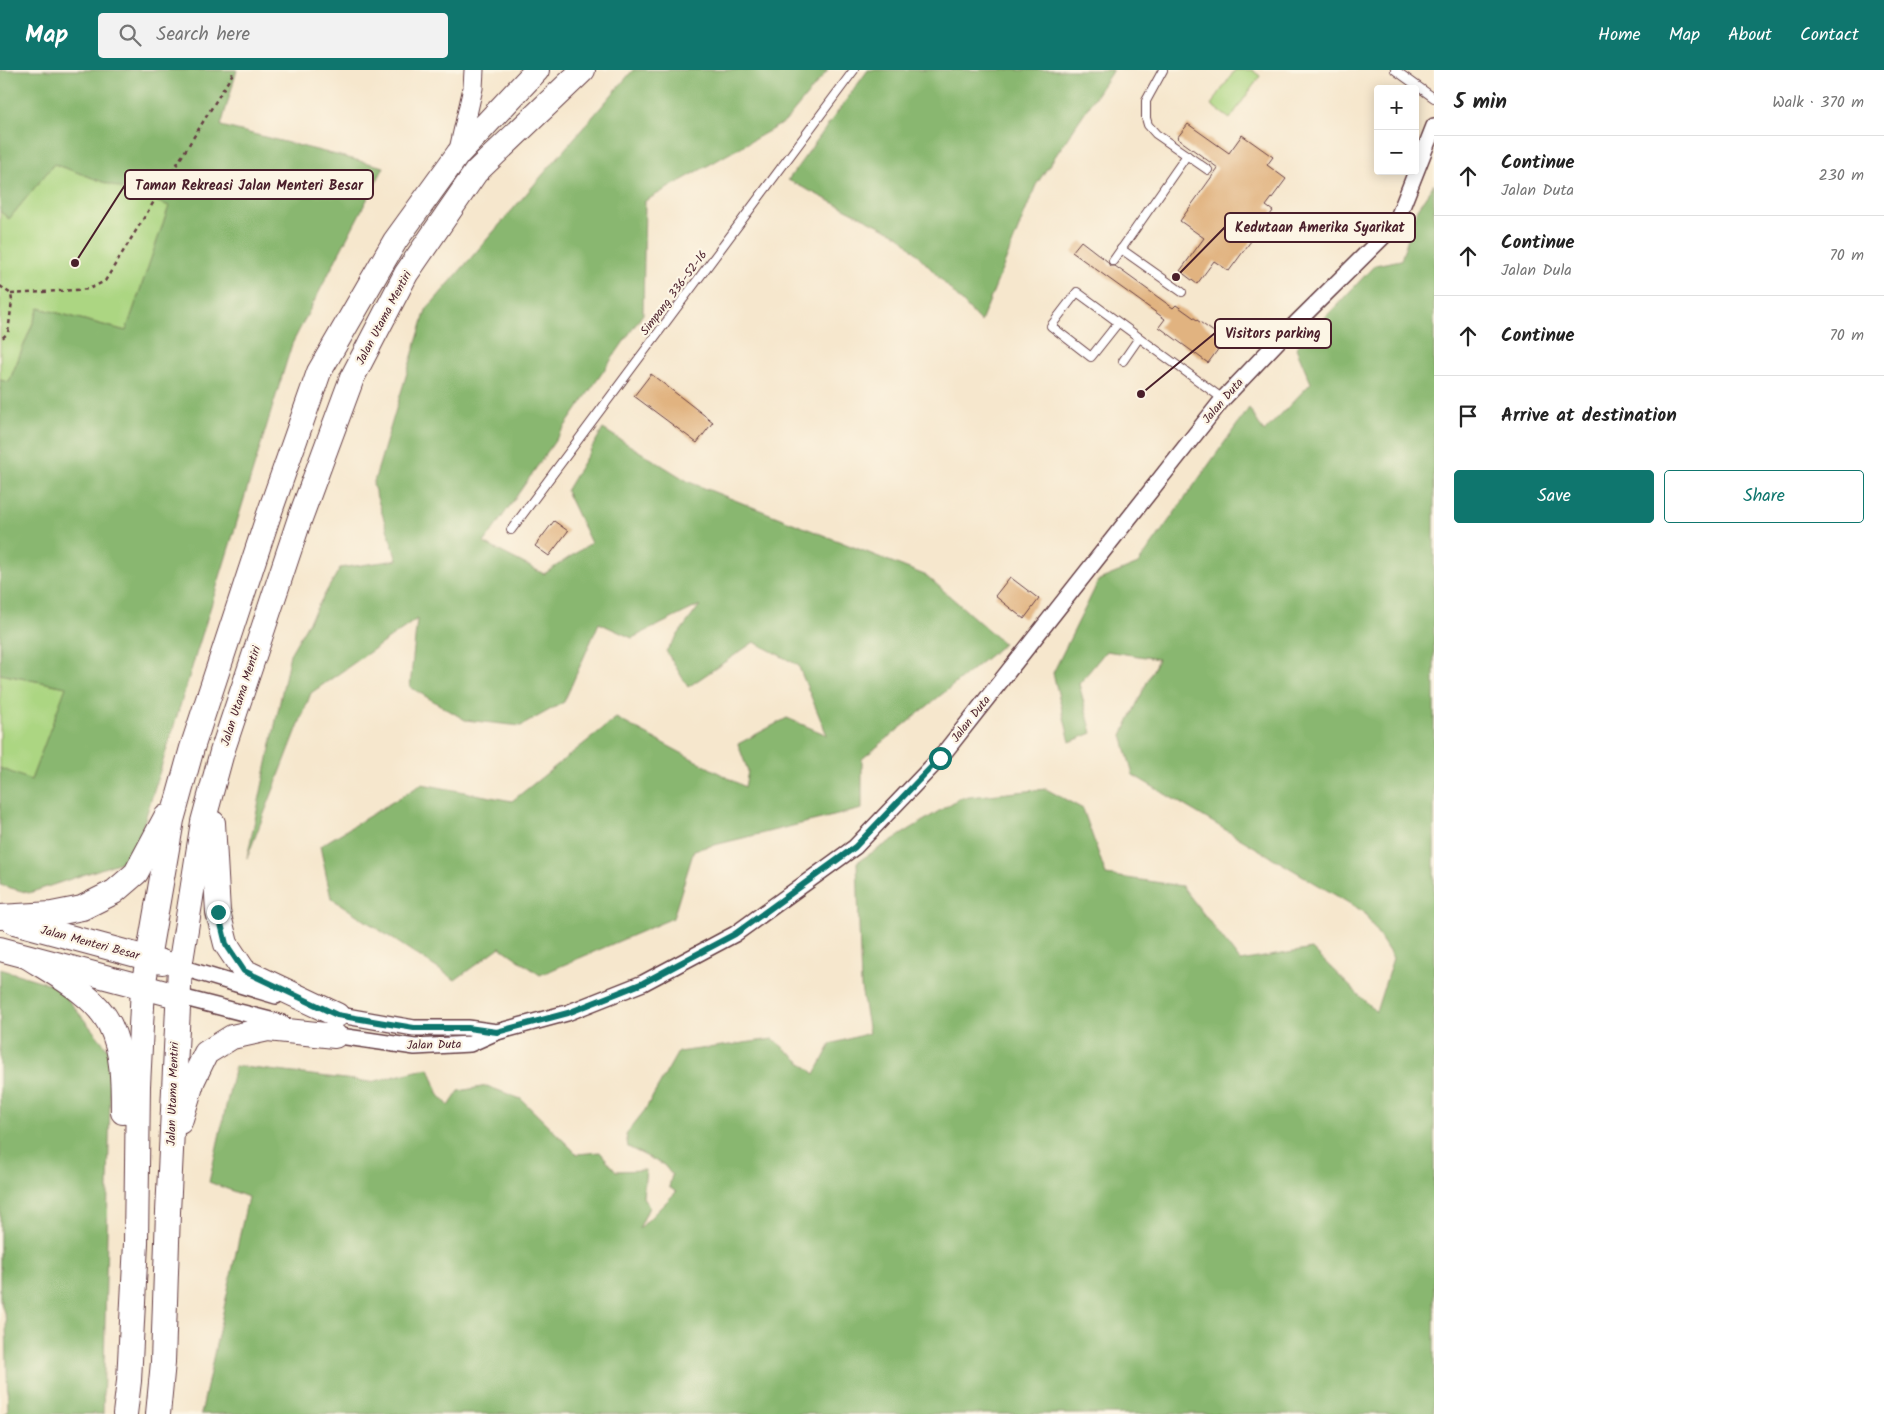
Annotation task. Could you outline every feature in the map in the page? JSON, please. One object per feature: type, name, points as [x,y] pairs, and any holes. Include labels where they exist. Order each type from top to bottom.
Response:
[{"type":"main road","points":[[125,1414],[136,1243],[138,1086],[143,987],[172,820],[192,748],[268,517],[319,372],[395,241],[458,154],[537,70]]},
{"type":"main road","name":"Jalan Utama Mentiri","points":[[158,1414],[163,1362],[177,996],[203,822],[222,752],[299,521],[352,378],[406,274],[476,172],[583,70]]},
{"type":"main road","points":[[0,918],[52,914],[82,908],[114,892],[136,873],[180,790]]},
{"type":"main road","points":[[211,794],[218,912],[226,944],[244,971],[336,1025]]},
{"type":"main road","name":"Jalan Menteri Besar","points":[[0,918],[180,967]]},
{"type":"main road","points":[[0,949],[177,996]]},
{"type":"main road","points":[[28,956],[69,983],[92,1002],[110,1025],[121,1058],[123,1101],[123,1242],[130,1351]]},
{"type":"main road","points":[[171,1152],[193,1080],[206,1053],[232,1037],[268,1029],[336,1025]]},
{"type":"street","points":[[458,154],[473,88],[474,70]]},
{"type":"street","name":"Jalan Duta","points":[[177,996],[336,1025],[415,1047],[470,1044],[497,1032],[568,1013],[643,983],[735,934],[855,847],[940,758],[1223,399],[1282,337],[1395,225],[1434,126]]},
{"type":"street","points":[[180,967],[336,1025],[468,1028],[497,1032]]},
{"type":"lane","name":"Simpang 336-52-16","points":[[511,530],[854,70]]},
{"type":"lane","points":[[1163,70],[1146,101],[1148,125],[1156,134],[1208,170]]},
{"type":"lane","points":[[1395,70],[1434,98]]},
{"type":"lane","points":[[1112,261],[1187,155]]},
{"type":"lane","points":[[1121,249],[1182,292]]},
{"type":"lane","points":[[1118,323],[1091,357],[1051,326],[1077,292],[1223,399]]},
{"type":"lane","points":[[1123,361],[1140,338]]},
{"type":"path","points":[[11,294],[89,289],[104,280],[236,70]]},
{"type":"path","points":[[0,286],[11,294],[12,301],[8,333],[0,340]]},
{"type":"green space","points":[[0,70],[237,70],[221,126],[384,167],[292,344],[133,858],[29,893],[0,885],[0,768],[31,780],[66,687],[0,674],[0,380],[9,382],[39,308],[126,331],[169,206],[54,164],[9,219],[0,211]]},
{"type":"green space","points":[[633,70],[828,70],[785,122],[645,201],[643,314],[484,543],[544,574],[591,543],[566,491],[603,429],[689,482],[927,576],[1004,644],[862,759],[862,809],[694,850],[673,918],[540,975],[500,947],[455,980],[331,898],[320,846],[422,784],[512,801],[616,718],[745,787],[748,771],[738,744],[787,718],[827,735],[798,665],[754,642],[688,687],[666,651],[700,605],[632,638],[599,623],[564,702],[521,726],[465,720],[410,687],[417,619],[311,693],[247,858],[290,654],[340,568],[397,560],[373,485],[426,310]]},
{"type":"green space","points":[[868,70],[1113,70],[1036,185],[981,322],[900,236],[788,180]]},
{"type":"green space","points":[[1235,70],[1252,70],[1260,76],[1230,119],[1211,105]]},
{"type":"green space","points":[[54,163],[170,205],[126,331],[39,308],[9,382],[0,380],[0,211],[9,219]]},
{"type":"green space","points":[[1434,184],[1434,1414],[201,1414],[248,1197],[209,1182],[235,1066],[371,1082],[429,1068],[439,1095],[449,1106],[459,1091],[487,1086],[521,1099],[577,1154],[600,1152],[616,1171],[646,1170],[643,1197],[649,1207],[639,1229],[676,1192],[669,1187],[672,1175],[664,1165],[628,1147],[626,1134],[645,1110],[678,1052],[773,1039],[815,1074],[831,1044],[869,1033],[861,987],[857,862],[960,798],[1046,789],[1083,809],[1106,875],[1182,886],[1240,961],[1312,949],[1376,1012],[1393,958],[1364,912],[1133,775],[1122,735],[1158,659],[1106,651],[1079,684],[1092,733],[1070,742],[1053,673],[1099,580],[1138,564],[1249,408],[1264,432],[1311,383],[1296,348],[1375,265],[1401,260],[1417,209]]},
{"type":"green space","points":[[0,674],[67,687],[31,780],[0,769]]},
{"type":"green space","points":[[0,969],[57,986],[111,1053],[103,1414],[4,1414],[8,1412],[6,1320],[0,1299]]},
{"type":"building","points":[[1188,124],[1229,153],[1242,135],[1273,157],[1267,165],[1286,179],[1266,206],[1273,211],[1229,271],[1214,261],[1197,284],[1180,271],[1204,238],[1180,221],[1218,168],[1177,138]]},
{"type":"building","points":[[1081,241],[1107,261],[1110,266],[1115,266],[1173,308],[1176,305],[1225,340],[1208,363],[1159,327],[1165,319],[1072,252]]},
{"type":"building","points":[[651,374],[713,422],[697,443],[634,396]]},
{"type":"building","points":[[554,521],[568,531],[549,556],[535,546]]},
{"type":"building","points":[[1010,577],[1039,599],[1024,619],[995,596]]},
{"type":"place","name":"Taman Rekreasi Jalan Menteri Besar","points":[[75,263]]},
{"type":"place","name":"Kedutaan Amerika Syarikat","points":[[1176,277]]},
{"type":"place","name":"Visitors parking","points":[[1141,394]]},
{"type":"route","points":[[218,912],[226,944],[244,971],[337,1015],[414,1028],[468,1028],[497,1032],[568,1013],[643,983],[735,934],[855,847],[940,758]]}]
